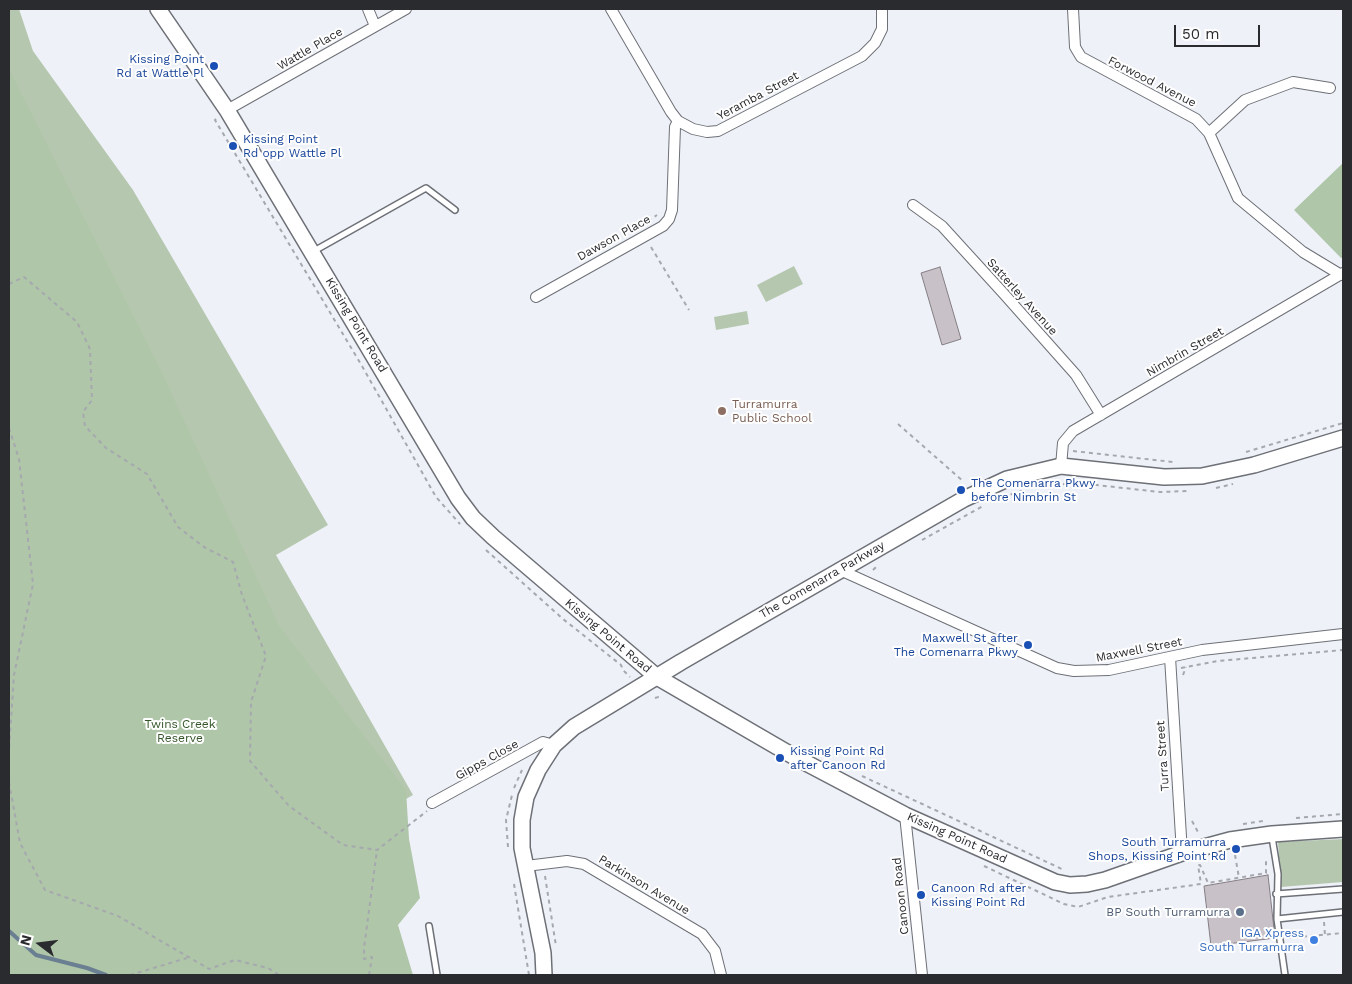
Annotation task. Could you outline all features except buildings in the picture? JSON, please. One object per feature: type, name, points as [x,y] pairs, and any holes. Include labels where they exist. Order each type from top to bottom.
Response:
[{"type":"main road","name":"Kissing Point Road","points":[[158,9],[228,110],[430,454],[473,518],[657,677],[793,756],[905,815],[1056,882],[1070,885],[1105,880],[1182,853],[1230,840],[1272,834],[1343,829]]},
{"type":"main road","name":"The Comenarra Parkway","points":[[544,975],[521,831],[526,797],[538,770],[554,745],[574,727],[840,570],[990,485],[1023,474],[1061,466],[1164,477],[1202,476],[1254,465],[1343,438]]},
{"type":"street","points":[[368,9],[376,26]]},
{"type":"street","name":"Wattle Place","points":[[228,110],[406,9]]},
{"type":"street","points":[[611,9],[670,112],[678,121]]},
{"type":"street","name":"Yeramba Street","points":[[678,121],[693,129],[718,131],[862,56],[875,43],[882,29],[882,9]]},
{"type":"street","name":"Forwood Avenue","points":[[1073,9],[1075,48],[1081,58],[1196,119],[1210,133],[1238,198],[1303,252],[1342,274]]},
{"type":"street","points":[[1210,133],[1245,100],[1285,85],[1294,82],[1330,88]]},
{"type":"street","name":"Dawson Place","points":[[536,297],[663,226],[669,219],[672,210],[675,127],[678,121]]},
{"type":"street","name":"Satterley Avenue","points":[[913,205],[942,226],[1004,294],[1076,375],[1101,415]]},
{"type":"street","name":"Nimbrin Street","points":[[1061,466],[1061,449],[1066,437],[1342,274]]},
{"type":"street","name":"Maxwell Street","points":[[840,570],[1057,668],[1092,672],[1202,650],[1343,634]]},
{"type":"street","name":"Turra Street","points":[[1170,657],[1182,853]]},
{"type":"street","name":"Gipps Close","points":[[432,803],[543,742],[554,745]]},
{"type":"street","name":"Canoon Road","points":[[905,815],[922,975]]},
{"type":"street","name":"Parkinson Avenue","points":[[526,866],[567,861],[584,864],[702,934],[715,951],[721,975]]},
{"type":"lane","points":[[312,252],[426,188],[455,210]]},
{"type":"lane","points":[[1272,834],[1278,874],[1276,894],[1285,975]]},
{"type":"lane","points":[[1276,894],[1343,888]]},
{"type":"lane","points":[[1278,919],[1343,912]]},
{"type":"lane","points":[[429,926],[437,975]]},
{"type":"path","points":[[647,222],[661,213]]},
{"type":"path","points":[[651,247],[689,310]]},
{"type":"path","points":[[9,284],[24,277],[76,322],[90,349],[92,400],[83,412],[85,426],[106,448],[147,474],[178,527],[204,547],[233,562],[242,595],[266,656],[251,702],[250,761],[289,806],[344,845],[377,850],[405,830],[426,812],[432,803]]},
{"type":"path","points":[[1237,455],[1343,423]]},
{"type":"path","points":[[898,424],[964,482]]},
{"type":"path","points":[[9,428],[19,459],[33,584],[14,675],[9,750]]},
{"type":"path","points":[[1071,451],[1176,463]]},
{"type":"path","points":[[1215,488],[1241,482]]},
{"type":"path","points":[[1001,497],[1032,487],[1078,483],[1160,492],[1190,491]]},
{"type":"path","points":[[921,541],[985,505]]},
{"type":"path","points":[[873,570],[880,563]]},
{"type":"path","points":[[1179,669],[1218,661],[1343,650]]},
{"type":"path","points":[[854,772],[1068,872]]},
{"type":"path","points":[[9,782],[20,843],[45,890],[118,916],[187,958],[209,969],[235,960],[268,968],[280,975]]},
{"type":"path","points":[[369,975],[372,957],[364,959],[364,948],[377,850]]},
{"type":"path","points":[[1235,855],[1239,878]]},
{"type":"path","points":[[545,876],[555,935]]},
{"type":"path","points":[[1201,884],[1208,882]]},
{"type":"path","points":[[1280,939],[1343,933]]},
{"type":"path","points":[[130,975],[187,958]]},
{"type":"green space","name":"Twins Creek Reserve","points":[[9,9],[19,9],[33,51],[133,190],[328,525],[276,555],[413,795],[95,975],[9,975]]},
{"type":"green space","name":"Twins Creek Reserve","points":[[9,69],[162,373],[279,626],[406,790],[409,839],[420,898],[398,925],[413,975],[9,975]]},
{"type":"green space","points":[[1343,163],[1343,257],[1341,258],[1294,210]]},
{"type":"green space","points":[[794,266],[803,284],[766,302],[757,285]]},
{"type":"green space","points":[[747,311],[749,324],[716,330],[714,317]]},
{"type":"green space","points":[[1343,839],[1343,882],[1281,887],[1278,842]]},
{"type":"waterway","points":[[9,931],[36,955],[87,968],[106,975]]},
{"type":"place","name":"Kissing Point Rd at Wattle Pl","points":[[214,66]]},
{"type":"place","name":"Kissing Point Rd opp Wattle Pl","points":[[233,146]]},
{"type":"place","name":"Turramurra Public School","points":[[722,411]]},
{"type":"place","name":"The Comenarra Pkwy before Nimbrin St","points":[[961,490]]},
{"type":"place","name":"Maxwell St after The Comenarra Pkwy","points":[[1028,645]]},
{"type":"place","name":"Kissing Point Rd after Canoon Rd","points":[[780,758]]},
{"type":"place","name":"South Turramurra Shops, Kissing Point Rd","points":[[1236,849]]},
{"type":"place","name":"Canoon Rd after Kissing Point Rd","points":[[921,895]]},
{"type":"place","name":"BP South Turramurra","points":[[1240,912]]},
{"type":"place","name":"IGA Xpress South Turramurra","points":[[1314,940]]}]
